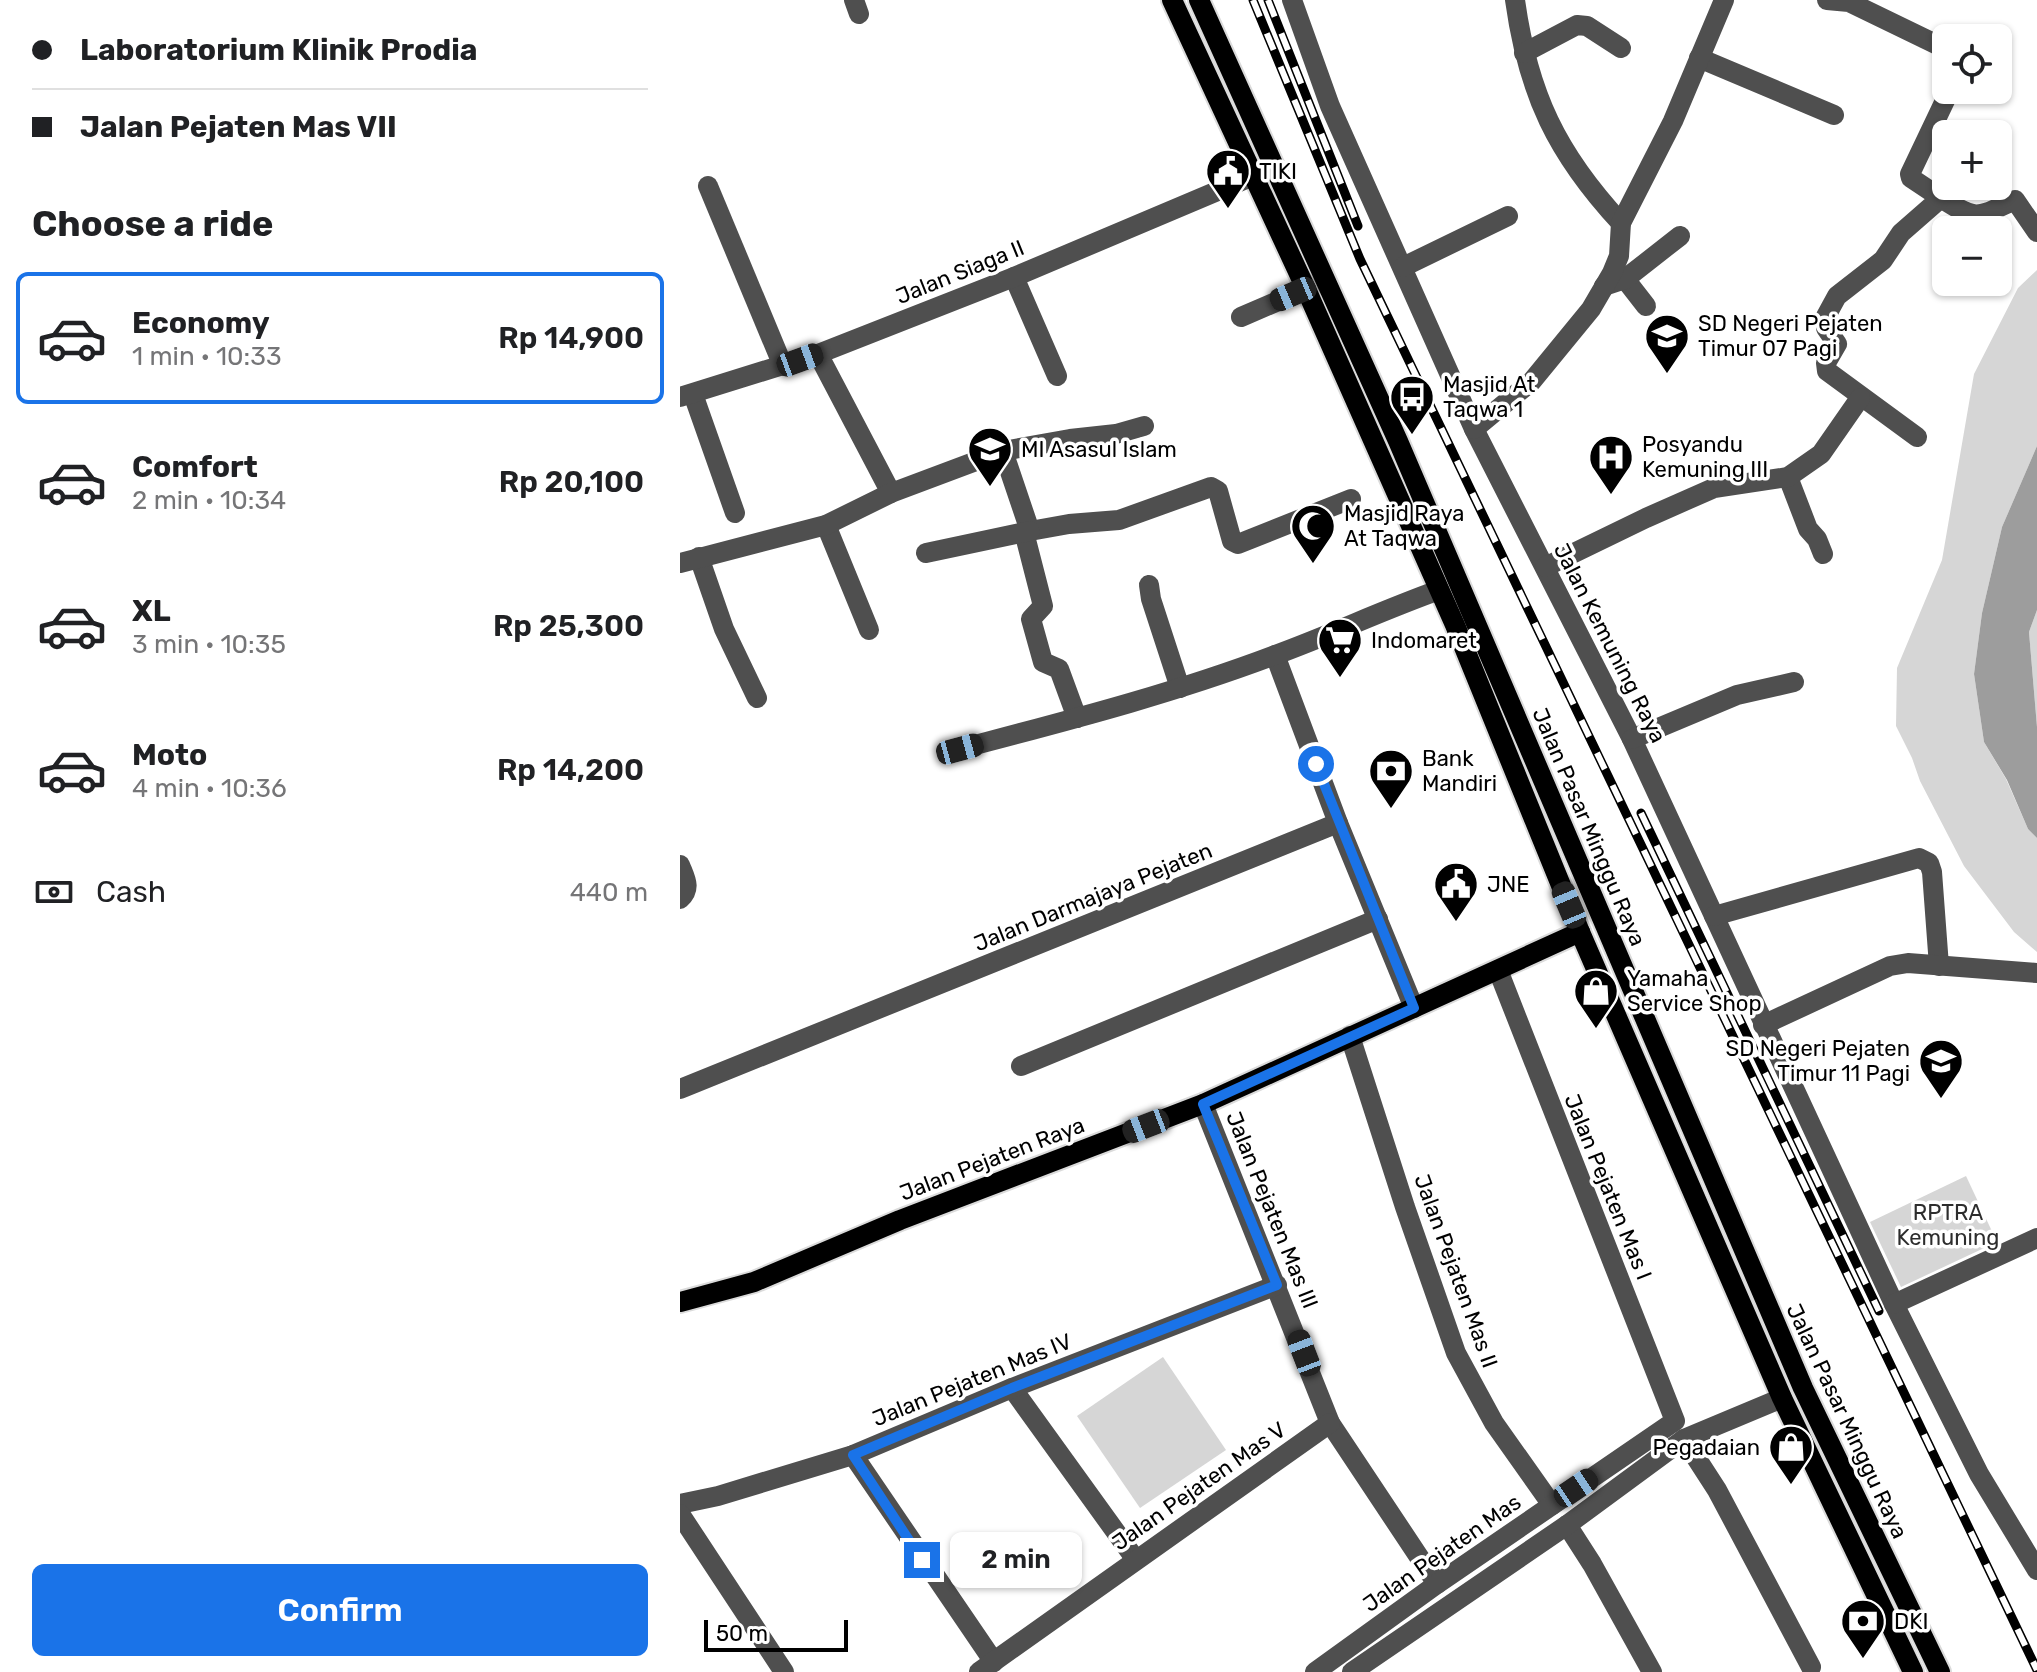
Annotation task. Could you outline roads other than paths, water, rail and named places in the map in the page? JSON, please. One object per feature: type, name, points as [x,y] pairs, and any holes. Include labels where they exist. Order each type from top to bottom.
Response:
[{"type":"main road","points":[[1172,0],[1293,295],[1434,592],[1576,934],[1782,1398],[1913,1672]]},
{"type":"main road","name":"Jalan Pasar Minggu Raya","points":[[1199,0],[1398,441],[1803,1388],[1940,1672]]},
{"type":"main road","name":"Jalan Pejaten Raya","points":[[680,1302],[754,1282],[915,1215],[1203,1104],[1576,934]]},
{"type":"street","name":"Jalan Kemuning Raya","points":[[1292,0],[1330,106],[1474,429],[1632,739],[1894,1304],[1979,1474],[2035,1562]]},
{"type":"street","points":[[1515,0],[1524,53],[1552,132],[1577,170],[1621,223]]},
{"type":"street","points":[[1474,429],[1532,381],[1591,309],[1619,256],[1621,223],[1673,121],[1724,0]]},
{"type":"street","points":[[1827,0],[1849,1],[1932,42]]},
{"type":"street","points":[[1524,53],[1577,25],[1587,26],[1621,48]]},
{"type":"street","points":[[1699,58],[1834,115]]},
{"type":"street","points":[[1932,128],[1910,174],[1911,178],[1932,192]]},
{"type":"street","name":"Jalan Siaga II","points":[[686,396],[818,354],[1014,277],[1247,178]]},
{"type":"street","points":[[708,186],[783,366]]},
{"type":"street","points":[[1917,437],[1827,371],[1826,363],[1837,344],[1826,328],[1825,318],[1837,296],[1883,260],[1901,233],[1939,200]]},
{"type":"street","points":[[1944,200],[1966,214],[1978,216],[2015,200],[2037,232]]},
{"type":"street","points":[[1403,267],[1508,216]]},
{"type":"street","points":[[1604,286],[1625,279],[1680,236]]},
{"type":"street","points":[[1014,277],[1057,376]]},
{"type":"street","points":[[1625,279],[1646,306]]},
{"type":"street","points":[[1241,317],[1293,295]]},
{"type":"street","points":[[818,354],[891,493]]},
{"type":"street","points":[[686,396],[735,513]]},
{"type":"street","points":[[1545,567],[1714,488],[1788,477],[1821,454],[1860,398]]},
{"type":"street","points":[[757,698],[689,560],[826,525],[891,493],[1003,451],[1116,434],[1144,426]]},
{"type":"street","points":[[1003,451],[1027,531],[1043,606],[1031,619],[1043,662],[1059,669],[1077,718]]},
{"type":"street","points":[[1788,477],[1808,529],[1817,539],[1823,554]]},
{"type":"street","points":[[926,553],[1027,531],[1119,520],[1211,487],[1218,491],[1232,541],[1238,544],[1351,499]]},
{"type":"street","points":[[826,525],[869,630]]},
{"type":"street","points":[[1149,585],[1180,688]]},
{"type":"street","points":[[960,749],[1180,688],[1275,655],[1434,592]]},
{"type":"street","points":[[1275,655],[1338,823],[1414,1008]]},
{"type":"street","points":[[1632,739],[1737,695],[1794,682]]},
{"type":"street","name":"Jalan Darmajaya Pejaten","points":[[680,1089],[1338,823]]},
{"type":"street","points":[[1714,916],[1919,858],[1929,863],[1932,872],[1939,966]]},
{"type":"street","points":[[1021,1066],[1378,919]]},
{"type":"street","points":[[1763,1025],[1890,966],[1908,963],[2037,973]]},
{"type":"street","name":"Jalan Pejaten Mas I","points":[[1501,968],[1683,1432],[1724,1503],[1809,1670]]},
{"type":"street","name":"Jalan Pejaten Mas II","points":[[1350,1036],[1456,1353],[1494,1423],[1552,1505]]},
{"type":"street","name":"Jalan Pejaten Mas III","points":[[1203,1104],[1330,1423],[1437,1584]]},
{"type":"street","points":[[1894,1304],[2037,1238]]},
{"type":"street","name":"Jalan Pejaten Mas IV","points":[[680,1504],[718,1496],[853,1455],[1012,1388],[1277,1285]]},
{"type":"street","points":[[1012,1388],[1136,1560]]},
{"type":"street","points":[[1352,1672],[1567,1525],[1683,1432],[1711,1429],[1782,1398]]},
{"type":"street","name":"Jalan Pejaten Mas V","points":[[987,1667],[1330,1423]]},
{"type":"street","name":"Jalan Pejaten Mas","points":[[1315,1672],[1552,1505],[1683,1432]]},
{"type":"street","points":[[853,1455],[987,1667]]},
{"type":"street","points":[[680,1514],[784,1672]]},
{"type":"street","points":[[1567,1525],[1652,1672]]},
{"type":"railway","points":[[1253,0],[1360,259],[2037,1670]]},
{"type":"railway","points":[[1268,0],[1358,226]]},
{"type":"railway","points":[[1641,813],[1879,1311]]},
{"type":"place","name":"TIKI","points":[[1228,210]]},
{"type":"place","name":"SD Negeri Pejaten Timur 07 Pagi","points":[[1667,375]]},
{"type":"place","name":"Masjid At Taqwa 1","points":[[1412,436]]},
{"type":"place","name":"MI Asasul Islam","points":[[990,488]]},
{"type":"place","name":"Posyandu Kemuning III","points":[[1611,496]]},
{"type":"place","name":"Masjid Raya At Taqwa","points":[[1313,565]]},
{"type":"place","name":"Indomaret","points":[[1340,679]]},
{"type":"place","name":"Bank Mandiri","points":[[1391,810]]},
{"type":"place","name":"JNE","points":[[1456,923]]},
{"type":"place","name":"Yamaha Service Shop","points":[[1596,1030]]},
{"type":"place","name":"SD Negeri Pejaten Timur 11 Pagi","points":[[1941,1100]]},
{"type":"place","name":"Pegadaian","points":[[1791,1486]]},
{"type":"place","name":"DKI","points":[[1863,1660]]},
{"type":"park label","name":"RPTRA Kemuning","points":[[1948,1224]]}]
